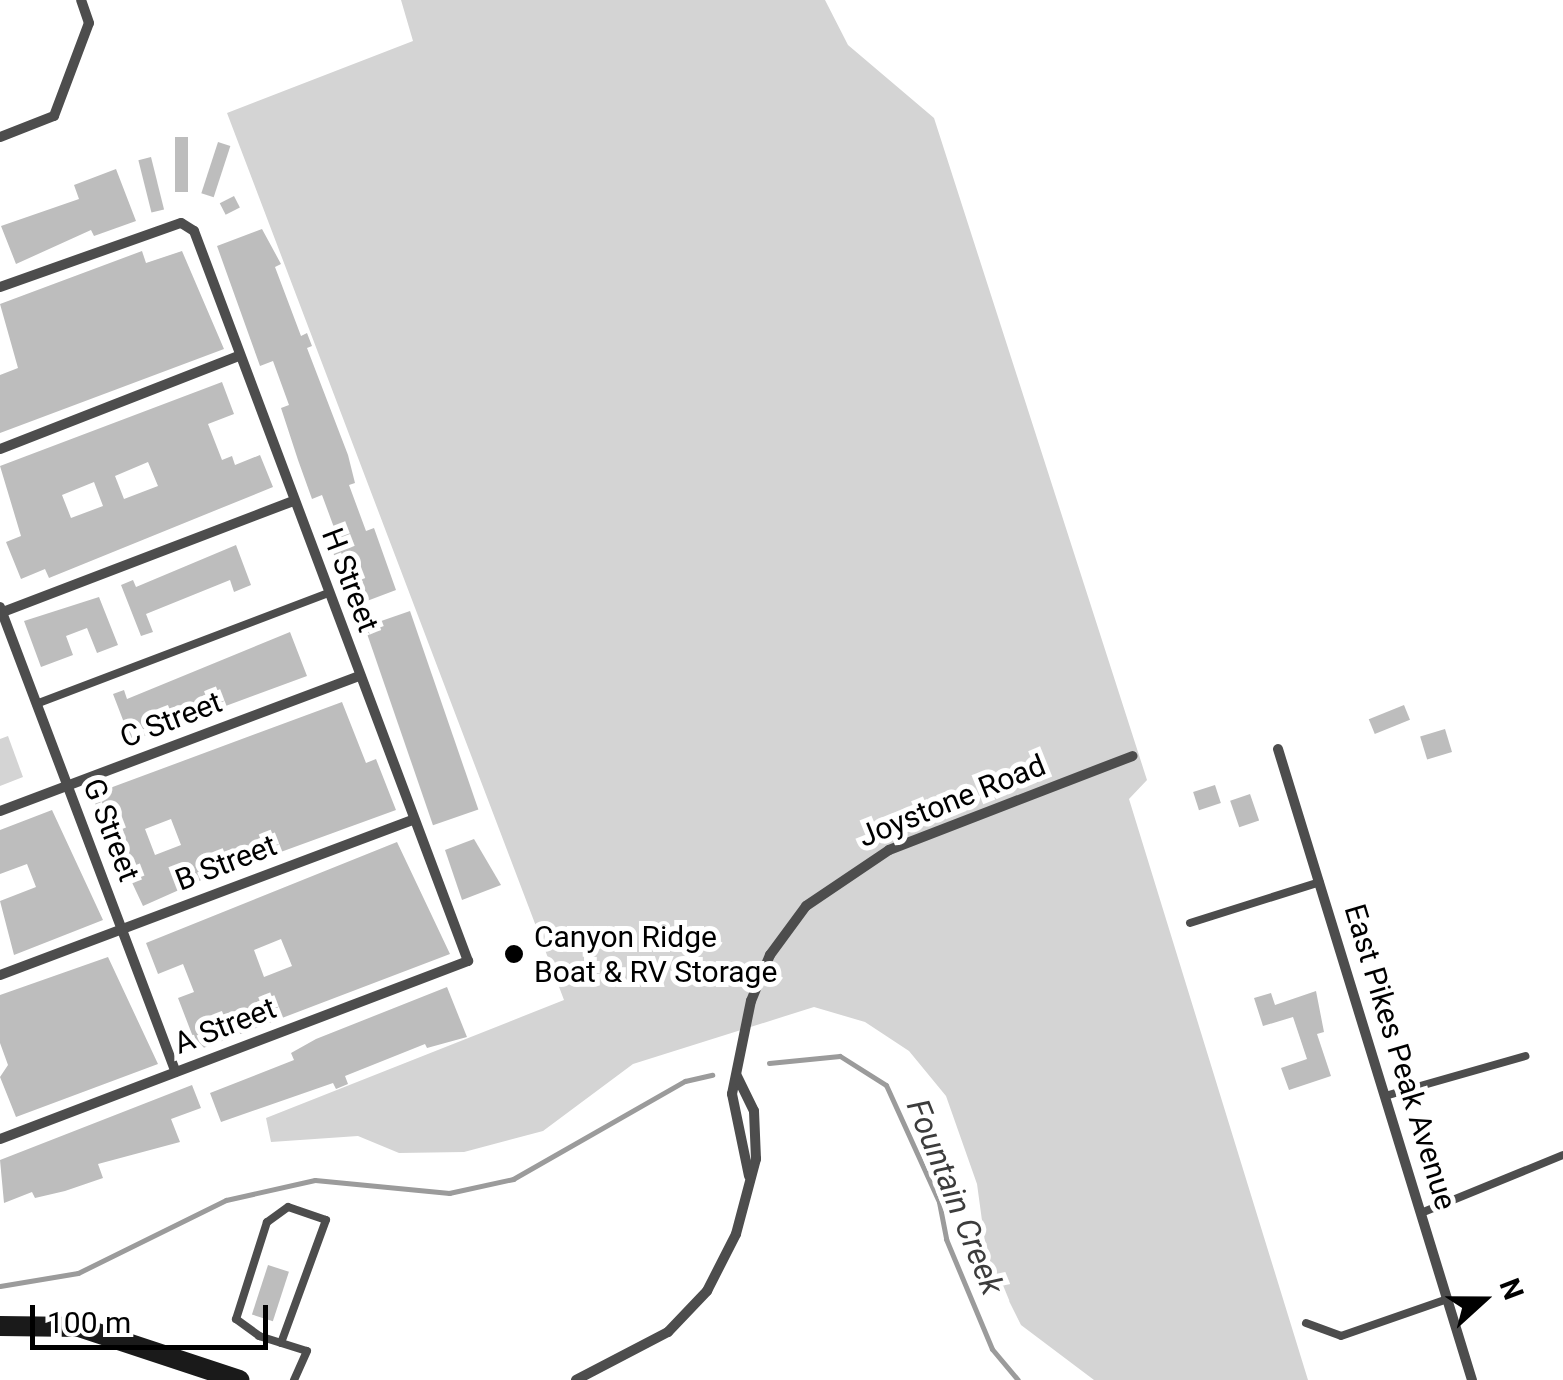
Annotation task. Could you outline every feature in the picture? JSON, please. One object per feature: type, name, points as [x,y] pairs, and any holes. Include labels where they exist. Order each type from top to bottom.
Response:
[{"type":"main road","points":[[0,1326],[79,1327],[205,1374],[239,1380]]},
{"type":"street","points":[[0,137],[54,116],[89,22],[81,0]]},
{"type":"street","name":"H Street","points":[[0,287],[184,217],[194,230],[468,961]]},
{"type":"street","points":[[0,449],[239,356]]},
{"type":"street","points":[[1,610],[293,501]]},
{"type":"street","name":"G Street","points":[[1,610],[176,1072]]},
{"type":"street","name":"C Street","points":[[0,812],[360,676]]},
{"type":"street","name":"East Pikes Peak Avenue","points":[[1278,749],[1472,1380]]},
{"type":"street","name":"Joystone Road","points":[[749,1176],[732,1094],[750,1001],[770,956],[824,890],[889,850],[1132,756]]},
{"type":"street","name":"B Street","points":[[0,976],[414,818]]},
{"type":"street","name":"A Street","points":[[0,1139],[468,961]]},
{"type":"street","name":"Joystone Road","points":[[576,1380],[668,1332],[706,1290],[736,1234],[756,1158],[754,1111],[738,1076]]},
{"type":"lane","points":[[36,704],[328,593]]},
{"type":"lane","points":[[1190,923],[1320,882]]},
{"type":"lane","points":[[1385,1096],[1525,1056]]},
{"type":"lane","points":[[1421,1213],[1563,1155]]},
{"type":"lane","points":[[281,1343],[326,1220],[300,1210],[276,1212],[235,1307],[240,1327],[281,1343],[307,1350],[294,1380]]},
{"type":"lane","points":[[1306,1323],[1341,1336],[1447,1299]]},
{"type":"shaded area","points":[[401,0],[825,0],[848,45],[934,118],[1147,780],[1129,799],[1308,1380],[1094,1380],[1021,1325],[987,1257],[977,1184],[946,1096],[909,1051],[865,1022],[814,1007],[633,1064],[543,1131],[464,1152],[399,1153],[358,1136],[271,1142],[266,1118],[564,1000],[227,113],[413,41]]},
{"type":"shaded area","points":[[8,736],[23,777],[0,786],[0,739]]},
{"type":"building","points":[[175,137],[188,137],[188,192],[175,192]]},
{"type":"building","points":[[218,142],[230,146],[214,197],[201,193]]},
{"type":"building","points":[[151,157],[164,209],[151,213],[138,160]]},
{"type":"building","points":[[116,169],[136,221],[94,236],[91,230],[16,264],[1,226],[79,199],[74,185]]},
{"type":"building","points":[[234,196],[240,208],[226,215],[220,203]]},
{"type":"building","points":[[262,229],[281,264],[275,267],[301,336],[307,333],[312,346],[307,348],[348,455],[355,483],[349,485],[366,531],[374,528],[396,590],[359,604],[329,545],[339,541],[322,495],[312,499],[298,460],[281,408],[289,405],[273,361],[260,366],[217,246]]},
{"type":"building","points":[[142,251],[146,263],[182,251],[224,349],[0,433],[0,375],[18,368],[0,304]]},
{"type":"building","points":[[222,382],[234,414],[208,424],[222,460],[232,456],[235,465],[260,455],[273,487],[49,578],[45,569],[21,579],[6,542],[21,536],[0,466]],"holes":[[[148,462],[158,486],[124,499],[115,476]],[[94,482],[103,506],[71,518],[62,495]]]},
{"type":"building","points":[[236,545],[251,585],[234,592],[230,580],[146,614],[153,632],[141,636],[121,585],[133,580],[136,587]]},
{"type":"building","points":[[99,597],[118,645],[97,653],[87,628],[66,636],[73,655],[41,667],[24,621]]},
{"type":"building","points":[[410,611],[478,810],[433,825],[365,627]]},
{"type":"building","points":[[290,632],[307,676],[142,737],[133,746],[113,694],[124,690],[127,699]]},
{"type":"building","points":[[342,702],[366,763],[376,759],[396,810],[278,853],[276,847],[143,906],[91,795]],"holes":[[[171,819],[181,845],[155,855],[145,829]]]},
{"type":"building","points":[[1404,705],[1410,720],[1375,734],[1369,719]]},
{"type":"building","points":[[1445,729],[1452,752],[1427,760],[1420,737]]},
{"type":"building","points":[[1215,785],[1221,803],[1199,810],[1193,792]]},
{"type":"building","points":[[1250,794],[1259,820],[1239,827],[1230,801]]},
{"type":"building","points":[[52,810],[103,920],[14,955],[0,901],[36,887],[27,864],[0,874],[0,830]]},
{"type":"building","points":[[474,839],[501,885],[462,900],[445,850]]},
{"type":"building","points":[[397,842],[450,954],[198,1050],[178,998],[194,992],[183,964],[158,974],[146,943]],"holes":[[[281,939],[292,966],[264,977],[254,950]]]},
{"type":"building","points":[[108,957],[158,1064],[16,1117],[0,1077],[8,1065],[0,1043],[0,995]]},
{"type":"building","points":[[447,987],[467,1037],[427,1048],[425,1044],[345,1076],[348,1084],[336,1089],[333,1083],[221,1122],[210,1093],[294,1060],[291,1053],[316,1039]]},
{"type":"building","points":[[1316,991],[1324,1032],[1317,1034],[1331,1076],[1289,1090],[1281,1068],[1307,1059],[1293,1017],[1263,1026],[1254,998],[1271,993],[1275,1005]]},
{"type":"building","points":[[192,1085],[201,1108],[171,1119],[180,1142],[98,1164],[103,1178],[35,1198],[32,1192],[4,1203],[0,1160]]},
{"type":"building","points":[[268,1265],[289,1272],[273,1321],[252,1314]]},
{"type":"waterway","name":"Fountain Creek","points":[[769,1063],[840,1056],[886,1085],[939,1202],[946,1239],[992,1349],[1018,1380]]},
{"type":"waterway","name":"Fountain Creek","points":[[0,1286],[78,1273],[226,1200],[315,1180],[449,1193],[513,1179],[685,1081],[712,1075]]},
{"type":"place","name":"Canyon Ridge Boat & RV Storage","points":[[514,954]]}]
